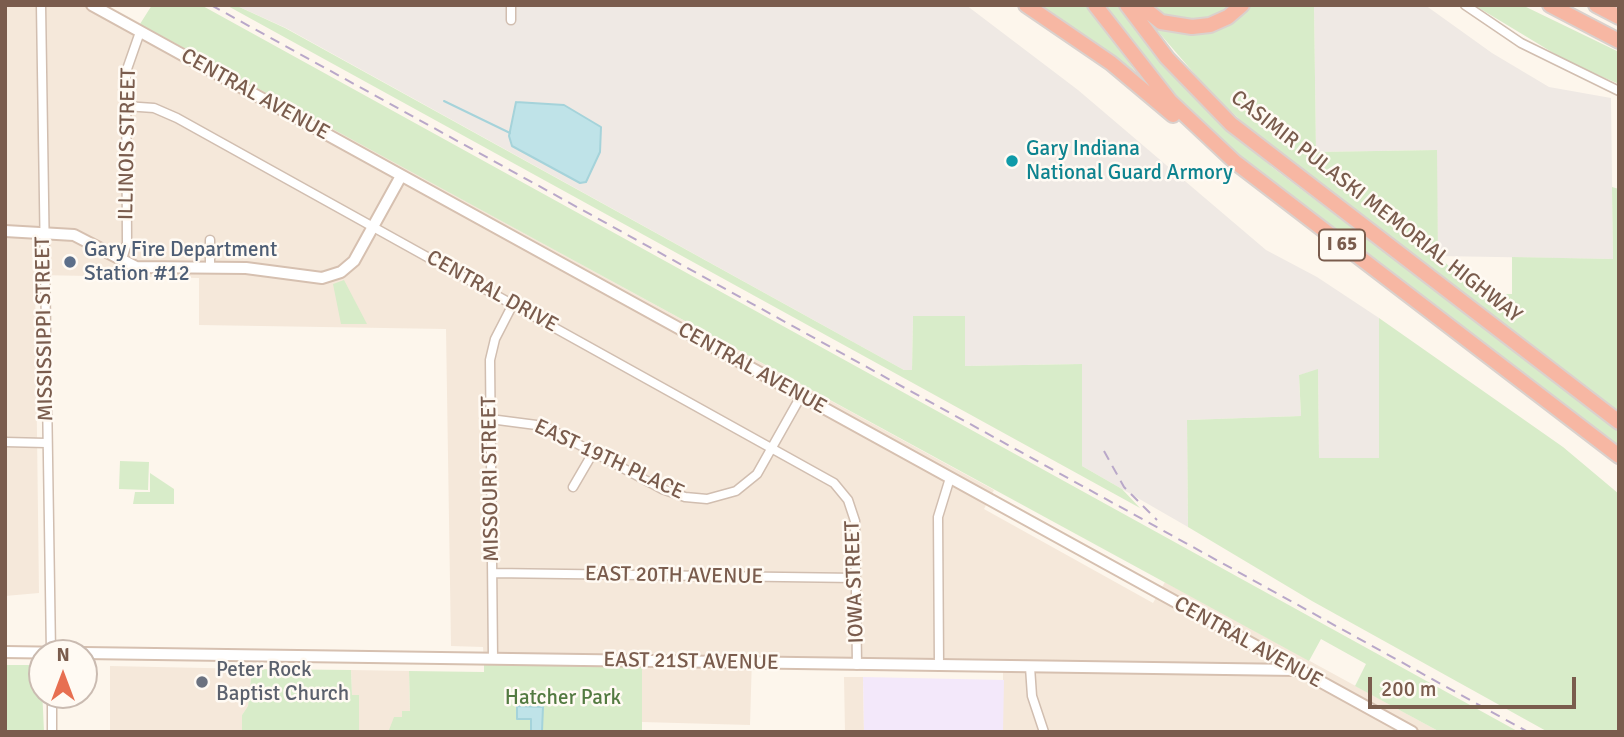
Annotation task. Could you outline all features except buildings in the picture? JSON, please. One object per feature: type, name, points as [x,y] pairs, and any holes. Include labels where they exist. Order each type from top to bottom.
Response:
[{"type":"highway","points":[[1026,5],[1111,63],[1187,127],[1235,162]]},
{"type":"highway","name":"I 65","points":[[1095,5],[1170,101],[1235,162],[1619,456]]},
{"type":"highway","name":"CASIMIR PULASKI MEMORIAL HIGHWAY","points":[[1127,5],[1167,58],[1231,124],[1619,422]]},
{"type":"highway","points":[[1140,5],[1161,22],[1192,27],[1210,25],[1228,17],[1242,5]]},
{"type":"highway","points":[[1550,5],[1619,41]]},
{"type":"highway","points":[[1596,5],[1619,16]]},
{"type":"street","name":"MISSISSIPPI STREET","points":[[41,5],[51,639]]},
{"type":"street","name":"CENTRAL AVENUE","points":[[92,5],[1412,732]]},
{"type":"street","points":[[511,5],[511,20]]},
{"type":"street","points":[[1465,5],[1521,43],[1619,90]]},
{"type":"street","name":"ILLINOIS STREET","points":[[122,259],[127,243],[127,64],[140,32]]},
{"type":"street","name":"CENTRAL DRIVE","points":[[125,106],[154,108],[170,115],[774,447],[829,479],[848,500]]},
{"type":"street","points":[[5,231],[74,234],[136,267],[210,267],[329,276],[351,265],[401,176]]},
{"type":"street","points":[[210,240],[210,267]]},
{"type":"street","name":"MISSOURI STREET","points":[[493,659],[490,351],[513,304]]},
{"type":"street","name":"EAST 19TH PLACE","points":[[490,419],[544,426],[662,489],[685,497],[707,499],[727,495],[744,486],[762,468],[802,396]]},
{"type":"street","points":[[5,442],[46,443]]},
{"type":"street","points":[[573,487],[594,452]]},
{"type":"street","points":[[939,666],[938,517],[950,478]]},
{"type":"street","name":"IOWA STREET","points":[[848,500],[855,521],[858,665]]},
{"type":"street","name":"EAST 20TH AVENUE","points":[[493,573],[856,578]]},
{"type":"street","points":[[5,652],[28,652]]},
{"type":"street","name":"EAST 21ST AVENUE","points":[[98,653],[1297,670]]},
{"type":"street","points":[[1030,667],[1032,696],[1044,732]]},
{"type":"street","points":[[51,709],[52,732]]},
{"type":"shaded area","points":[[5,5],[107,5],[994,490],[984,509],[1153,603],[1165,582],[1440,732],[1003,732],[1003,659],[752,657],[750,725],[642,722],[642,667],[484,664],[483,647],[451,646],[446,329],[199,325],[199,278],[35,275],[39,593],[5,596]]},
{"type":"shaded area","points":[[235,5],[966,5],[1078,90],[1266,250],[1317,277],[1379,318],[1379,458],[1319,458],[1318,370],[1299,375],[1301,416],[1187,420],[1188,527],[1082,466],[1082,364],[965,366],[964,316],[913,316],[912,370],[904,370],[286,28]]},
{"type":"shaded area","points":[[1314,5],[1425,5],[1492,53],[1549,87],[1611,98],[1613,259],[1438,256],[1436,150],[1316,152]]},
{"type":"shaded area","points":[[110,666],[252,669],[248,706],[242,715],[242,732],[110,732]]},
{"type":"shaded area","points":[[351,670],[409,671],[410,711],[390,730],[359,731],[359,695],[352,695]]},
{"type":"shaded area","points":[[844,677],[863,677],[864,732],[845,732]]},
{"type":"shaded area","points":[[863,677],[1004,680],[1003,732],[864,732]]},
{"type":"green space","points":[[152,5],[201,5],[1519,732],[1440,732],[1355,686],[1366,664],[1321,639],[1309,661],[140,24]]},
{"type":"green space","points":[[226,5],[235,5],[285,28],[904,370],[912,370],[913,316],[965,316],[965,366],[1082,364],[1082,466],[1122,489],[1140,508]]},
{"type":"green space","points":[[1036,5],[1086,5],[1144,83]]},
{"type":"green space","points":[[1101,5],[1121,5],[1185,88],[1272,167],[1619,430],[1618,443],[1612,443],[1229,152],[1168,91]]},
{"type":"green space","points":[[1147,5],[1233,5],[1206,19],[1191,22],[1164,15]]},
{"type":"green space","points":[[1250,5],[1314,5],[1316,152],[1437,150],[1438,256],[1479,294],[1512,294],[1512,257],[1613,259],[1612,187],[1619,189],[1619,412],[1252,131],[1212,94],[1148,20],[1170,29],[1246,10]]},
{"type":"green space","points":[[1474,5],[1522,5],[1619,52],[1619,84],[1570,63]]},
{"type":"green space","points":[[344,280],[367,324],[341,324],[333,284]]},
{"type":"green space","points":[[1379,318],[1563,447],[1619,494],[1619,732],[1548,732],[1312,601],[1188,527],[1187,420],[1301,416],[1299,375],[1318,369],[1319,458],[1379,458]]},
{"type":"green space","points":[[120,461],[149,462],[148,490],[119,489]]},
{"type":"green space","points":[[150,473],[174,489],[174,504],[133,504],[135,492],[150,492]]},
{"type":"green space","name":"Hatcher Park","points":[[484,664],[642,667],[642,732],[242,732],[242,715],[248,706],[252,669],[351,670],[352,695],[359,695],[359,730],[389,730],[394,717],[402,717],[402,711],[410,711],[409,671],[484,672]]},
{"type":"green space","points":[[5,665],[28,665],[28,709],[43,709],[44,732],[5,732]]},
{"type":"water","points":[[516,102],[564,105],[601,127],[600,152],[586,182],[580,183],[512,146],[509,136]]},
{"type":"water","points":[[517,706],[543,707],[542,731],[531,731],[531,719],[517,719]]},
{"type":"waterway","points":[[444,101],[510,133]]},
{"type":"railway","points":[[211,5],[1528,732]]},
{"type":"railway","points":[[1104,451],[1124,487],[1157,520]]},
{"type":"place","name":"Gary Indiana National Guard Armory","points":[[1012,161]]},
{"type":"place","name":"Gary Fire Department Station #12","points":[[70,262]]},
{"type":"place","name":"Peter Rock Baptist Church","points":[[202,682]]}]
